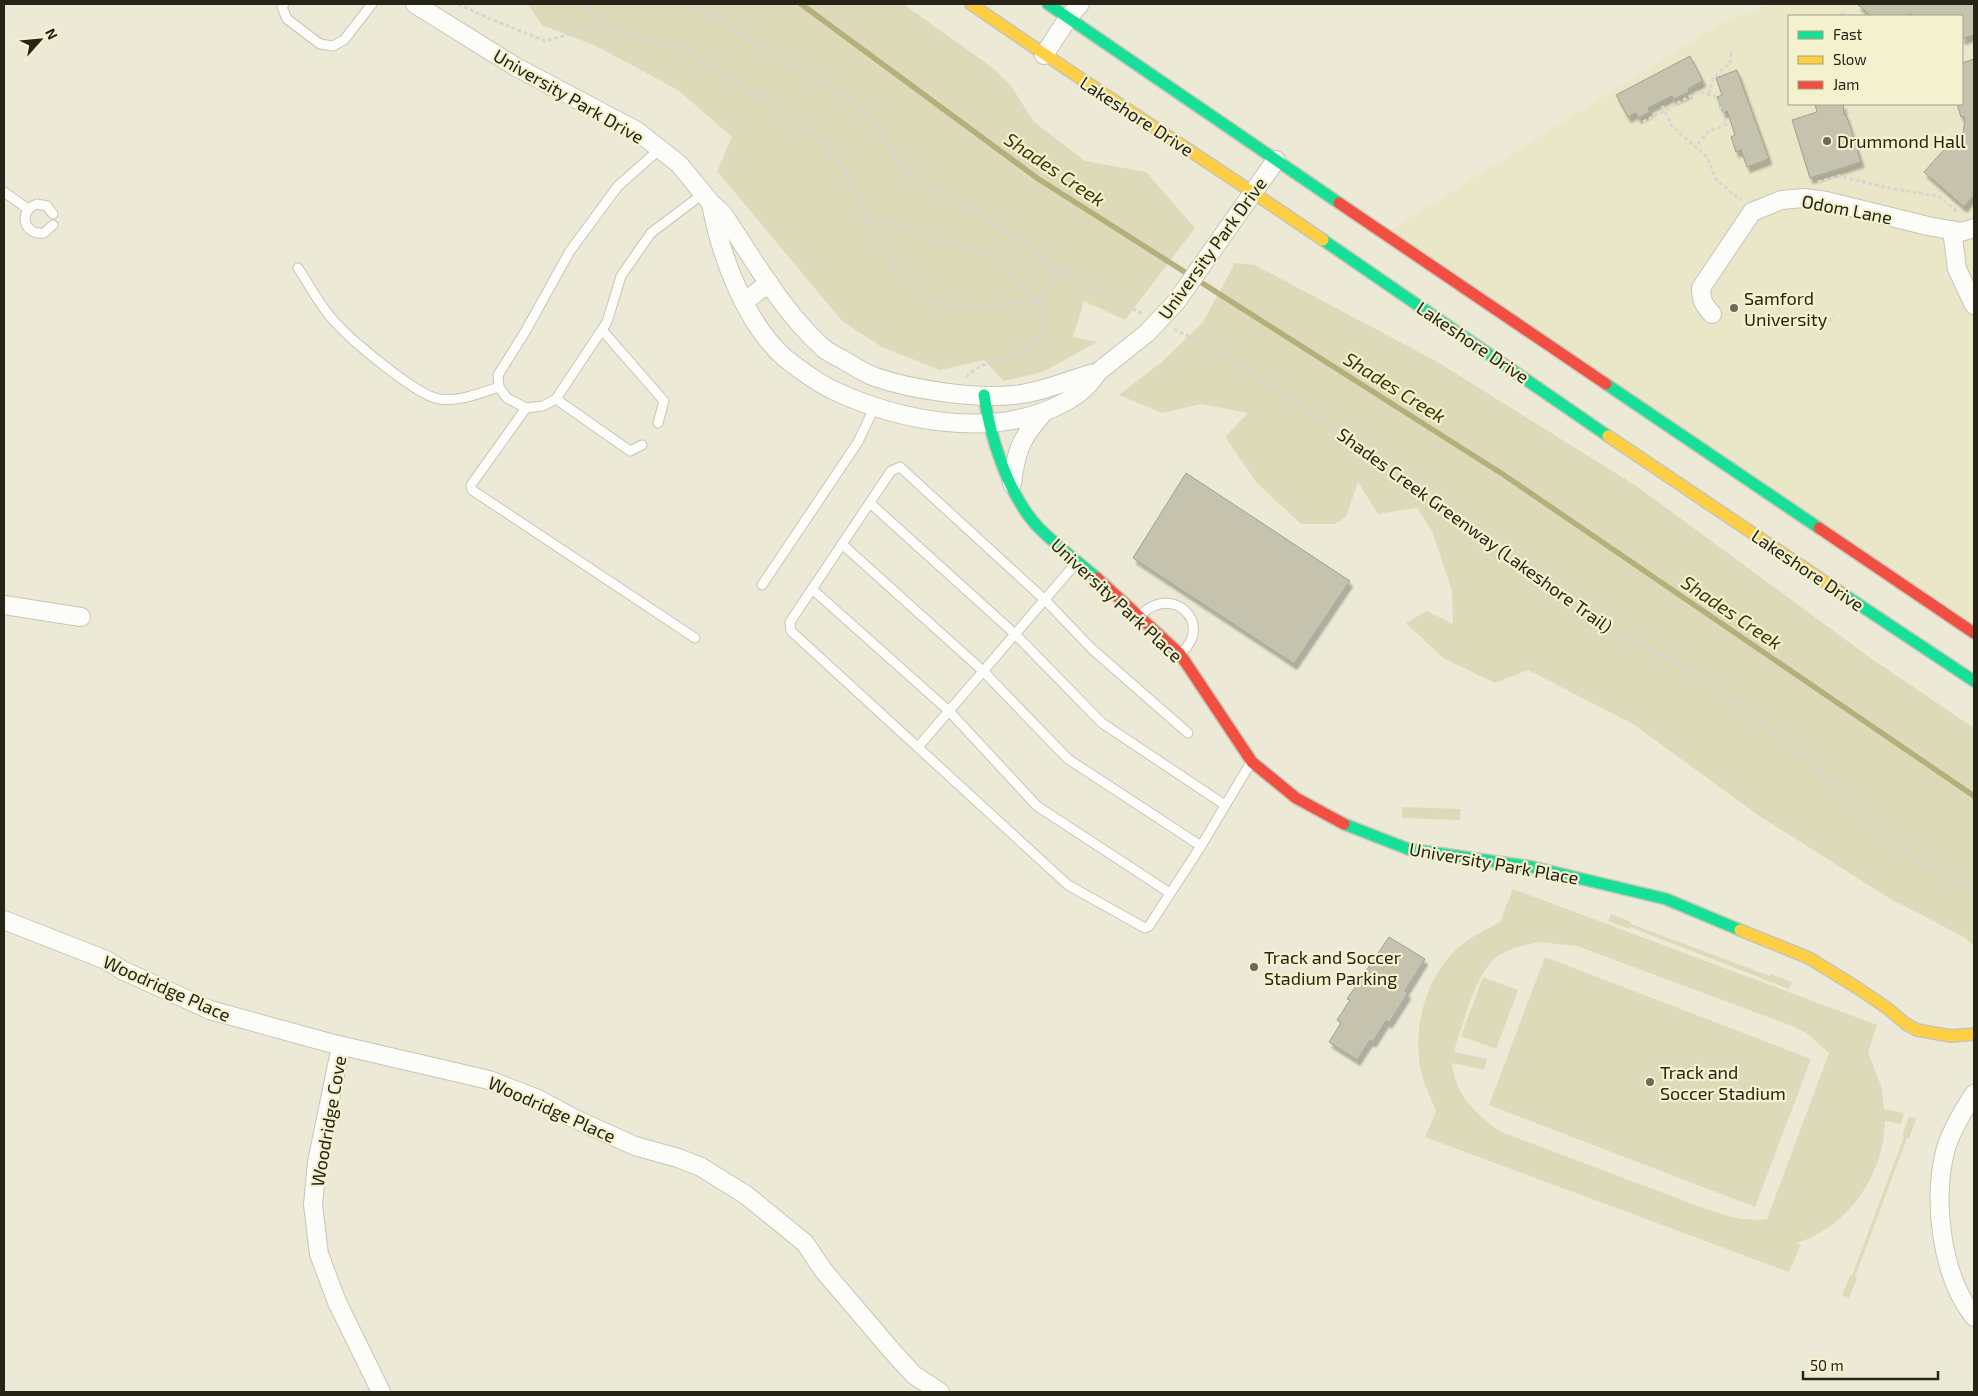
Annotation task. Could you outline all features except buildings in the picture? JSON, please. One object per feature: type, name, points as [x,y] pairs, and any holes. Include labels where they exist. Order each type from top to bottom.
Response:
[{"type":"main road","name":"Lakeshore Drive","points":[[971,4],[1044,55],[1254,192],[1642,459],[1974,681]]},
{"type":"main road","points":[[1048,4],[1974,633]]},
{"type":"main road","name":"University Park Place","points":[[978,395],[997,452],[1016,495],[1038,527],[1140,616],[1180,654],[1252,762],[1296,798],[1344,824],[1408,849],[1532,867],[1666,899],[1809,958],[1856,987],[1917,1030],[1951,1036],[1974,1034]]},
{"type":"street","name":"University Park Drive","points":[[415,4],[516,67],[637,131],[679,164],[723,214],[769,283],[802,327],[824,349],[875,377],[911,386],[978,395],[1016,395],[1098,372]]},
{"type":"street","points":[[1044,55],[1068,18],[1080,4]]},
{"type":"street","name":"University Park Drive","points":[[707,198],[734,282],[744,302],[761,328],[784,357],[807,374],[833,391],[874,406],[910,416],[974,424],[1012,422],[1044,412],[1082,392],[1089,386],[1098,372],[1147,334],[1176,302],[1276,160]]},
{"type":"street","name":"Odom Lane","points":[[1712,314],[1704,306],[1701,298],[1701,288],[1752,212],[1781,200],[1804,198],[1961,232],[1974,228]]},
{"type":"street","points":[[1952,230],[1956,269],[1974,305]]},
{"type":"street","points":[[744,302],[769,283]]},
{"type":"street","points":[[874,406],[883,379]]},
{"type":"street","points":[[1012,485],[1019,449],[1025,434],[1044,412]]},
{"type":"street","points":[[4,605],[81,617]]},
{"type":"street","name":"Woodridge Place","points":[[4,920],[106,960],[122,970],[210,1010],[341,1046],[489,1080],[538,1099],[573,1118],[635,1146],[678,1158],[727,1182],[746,1195],[804,1244],[823,1270],[892,1351],[914,1374],[940,1392]]},
{"type":"street","name":"Woodridge Cove","points":[[341,1046],[317,1162],[313,1205],[319,1254],[337,1302],[381,1392]]},
{"type":"street","points":[[1974,1094],[1957,1123],[1946,1148],[1941,1175],[1943,1244],[1954,1280],[1974,1317]]},
{"type":"lane","points":[[284,4],[282,7],[287,19],[320,44],[333,46],[344,40],[372,4]]},
{"type":"lane","points":[[660,149],[618,186],[570,251],[526,332],[498,375],[499,387],[507,398],[526,408],[543,406],[556,399],[608,322],[621,276],[651,233],[707,198]]},
{"type":"lane","points":[[4,192],[28,209]]},
{"type":"lane","points":[[53,214],[51,209],[42,204],[37,204],[28,209],[24,218],[31,231],[39,234],[44,233],[53,225]]},
{"type":"lane","points":[[298,268],[334,321],[382,364],[424,393],[439,399],[467,397],[499,387]]},
{"type":"lane","points":[[602,330],[664,401],[658,423]]},
{"type":"lane","points":[[556,399],[630,451],[642,445]]},
{"type":"lane","points":[[762,585],[858,442],[874,406]]},
{"type":"lane","points":[[526,408],[471,485],[472,490],[695,638]]},
{"type":"lane","points":[[1188,732],[1092,649],[1045,600],[900,468],[891,471],[790,622],[791,631],[1068,885],[1145,928],[1149,926],[1201,846],[1252,762]]},
{"type":"lane","points":[[870,503],[1015,634],[1102,722],[1225,805]]},
{"type":"lane","points":[[842,544],[983,671],[1068,759],[1201,846]]},
{"type":"lane","points":[[918,748],[1078,562]]},
{"type":"lane","points":[[812,589],[949,711],[1037,806],[1170,893]]},
{"type":"lane","points":[[1140,616],[1148,608],[1164,603],[1174,604],[1187,612],[1194,626],[1194,634],[1189,646],[1180,654]]},
{"type":"path","points":[[458,4],[546,41],[587,29],[605,27]]},
{"type":"path","points":[[585,4],[605,27],[626,34],[680,46],[710,67],[768,100],[780,115],[826,145],[848,176],[879,244],[905,276],[932,302],[976,308],[1038,300],[1041,298],[1057,267]]},
{"type":"path","points":[[694,4],[749,40],[842,95],[872,121],[898,161],[909,174],[980,214],[1078,281],[1147,316]]},
{"type":"path","points":[[1842,15],[1845,12]]},
{"type":"path","points":[[1708,94],[1713,78],[1730,63],[1732,50]]},
{"type":"path","points":[[1642,122],[1663,108],[1698,92],[1715,96],[1726,124],[1708,132],[1696,146]]},
{"type":"path","points":[[1663,108],[1672,126],[1707,157],[1716,179],[1738,198],[1747,200]]},
{"type":"path","points":[[1812,182],[1839,176],[1889,188],[1938,196],[1957,212],[1965,212]]},
{"type":"path","points":[[865,215],[876,221],[890,223],[911,230],[940,243],[976,249],[993,255],[1046,310],[1045,333],[1027,351],[984,365],[968,374],[967,381],[978,395]]},
{"type":"path","points":[[1821,332],[1834,316]]},
{"type":"path","name":"Shades Creek Greenway (Lakeshore Trail)","points":[[1173,328],[1248,370],[1413,481],[1577,606],[1609,628],[1683,666],[1716,686],[1810,762],[1894,842],[1927,865],[1974,893]]},
{"type":"shaded area","points":[[528,4],[903,4],[993,68],[1011,86],[1034,122],[1085,161],[1146,172],[1195,228],[1125,320],[1084,301],[1073,337],[1097,342],[1043,372],[1004,381],[984,360],[940,370],[882,347],[842,321],[717,171],[732,137],[678,90],[596,46],[542,25]]},
{"type":"shaded area","name":"Samford University","points":[[1772,4],[1974,4],[1974,633],[1384,234],[1724,21]]},
{"type":"shaded area","points":[[1235,263],[1255,265],[1434,360],[1635,485],[1869,657],[1974,728],[1974,946],[1964,937],[1889,898],[1758,815],[1633,724],[1528,670],[1495,683],[1443,658],[1406,623],[1427,611],[1453,624],[1452,591],[1432,531],[1417,508],[1378,514],[1358,482],[1346,517],[1334,524],[1301,524],[1257,483],[1225,437],[1248,413],[1201,404],[1162,413],[1119,395],[1163,361],[1203,322]]},
{"type":"shaded area","points":[[1402,807],[1461,809],[1460,820],[1402,818]]},
{"type":"shaded area","points":[[1513,889],[1877,1025],[1868,1053],[1881,1086],[1884,1109],[1904,1113],[1901,1124],[1885,1121],[1883,1141],[1878,1160],[1860,1196],[1833,1224],[1816,1235],[1797,1243],[1801,1245],[1789,1272],[1425,1137],[1436,1111],[1423,1079],[1418,1045],[1419,1027],[1429,991],[1436,975],[1446,960],[1458,948],[1500,922]],"holes":[[[1539,942],[1577,946],[1795,1027],[1808,1034],[1829,1053],[1767,1219],[1743,1219],[1713,1212],[1499,1131],[1474,1110],[1462,1094],[1457,1085],[1452,1063],[1484,1070],[1487,1059],[1454,1052],[1478,982],[1492,961],[1510,950]]]},
{"type":"shaded area","points":[[1611,914],[1631,922],[1631,924],[1770,976],[1771,974],[1792,982],[1789,989],[1630,927],[1629,929],[1608,921]]},
{"type":"shaded area","name":"Track and Soccer Stadium","points":[[1545,957],[1811,1059],[1755,1207],[1489,1105]]},
{"type":"shaded area","points":[[1483,977],[1518,990],[1496,1049],[1461,1036]]},
{"type":"shaded area","points":[[1909,1116],[1916,1119],[1909,1138],[1907,1138],[1855,1277],[1857,1278],[1849,1298],[1842,1295],[1850,1276],[1852,1276],[1904,1137],[1902,1136]]},
{"type":"waterway","name":"Shades Creek","points":[[801,4],[1037,178],[1504,475],[1974,796]]},
{"type":"traffic: fast","points":[[1048,4],[1339,203]]},
{"type":"traffic: fast","points":[[1323,240],[1608,436]]},
{"type":"traffic: fast","points":[[1606,384],[1819,528]]},
{"type":"traffic: fast","points":[[984,395],[991,429],[1002,466],[1028,515],[1060,548],[1097,578]]},
{"type":"traffic: fast","points":[[1840,592],[1974,681]]},
{"type":"traffic: fast","points":[[1344,824],[1408,849],[1532,867],[1666,899],[1740,930]]},
{"type":"traffic: slow","points":[[971,4],[1323,240]]},
{"type":"traffic: slow","points":[[1608,436],[1840,592]]},
{"type":"traffic: slow","points":[[1740,930],[1809,958],[1856,987],[1917,1030],[1951,1036],[1974,1034]]},
{"type":"traffic: jam","points":[[1339,203],[1606,384]]},
{"type":"traffic: jam","points":[[1819,528],[1974,633]]},
{"type":"traffic: jam","points":[[1097,578],[1180,654],[1252,762],[1296,798],[1344,824]]},
{"type":"place","name":"Drummond Hall","points":[[1827,141]]},
{"type":"place","name":"Samford University","points":[[1734,308]]},
{"type":"place","name":"Track and Soccer Stadium Parking","points":[[1254,967]]},
{"type":"place","name":"Track and Soccer Stadium","points":[[1650,1082]]}]
